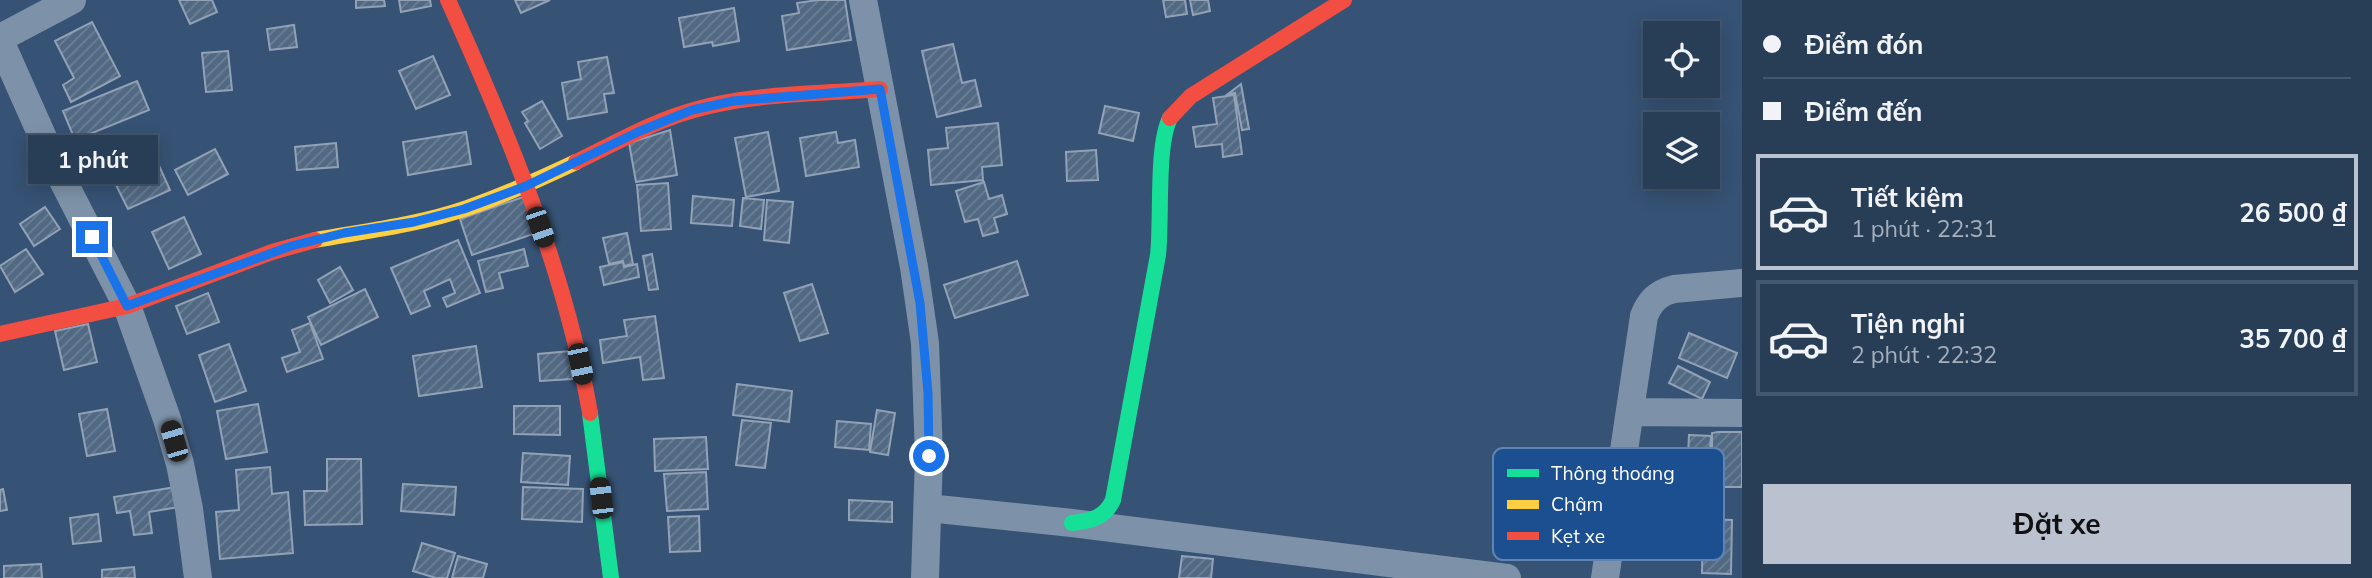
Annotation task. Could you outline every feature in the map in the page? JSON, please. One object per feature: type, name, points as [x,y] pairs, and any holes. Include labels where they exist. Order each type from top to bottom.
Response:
[{"type":"street","points":[[72,0],[0,40],[56,167],[127,306],[180,464],[198,578]]},
{"type":"street","points":[[448,0],[526,186],[571,323],[595,444],[611,578]]},
{"type":"street","points":[[863,0],[922,317],[928,393],[925,578]]},
{"type":"street","points":[[1072,523],[1098,518],[1110,508],[1113,500],[1158,255],[1163,136],[1172,114],[1191,96],[1344,0]]},
{"type":"street","points":[[0,334],[127,306],[272,252],[344,233],[439,216],[526,186],[640,131],[692,110],[733,101],[880,89]]},
{"type":"street","points":[[1625,448],[1644,316],[1648,306],[1654,298],[1674,289],[1742,284]]},
{"type":"street","points":[[1630,412],[1742,413]]},
{"type":"street","points":[[928,508],[1072,523],[1507,578]]},
{"type":"street","points":[[1605,578],[1608,560]]},
{"type":"building","points":[[179,0],[212,0],[217,12],[190,24]]},
{"type":"building","points":[[356,0],[384,0],[385,6],[356,8]]},
{"type":"building","points":[[399,0],[430,0],[431,6],[401,12]]},
{"type":"building","points":[[515,0],[550,0],[521,13]]},
{"type":"building","points":[[845,0],[851,40],[787,50],[782,16],[799,13],[797,3]]},
{"type":"building","points":[[1163,0],[1185,0],[1187,14],[1166,17]]},
{"type":"building","points":[[1190,0],[1208,0],[1210,11],[1193,15]]},
{"type":"building","points":[[734,8],[739,41],[713,46],[712,42],[684,47],[679,18]]},
{"type":"building","points":[[92,22],[120,76],[71,102],[63,85],[74,78],[55,41]]},
{"type":"building","points":[[294,25],[297,47],[270,50],[267,29]]},
{"type":"building","points":[[953,44],[962,83],[975,80],[981,106],[937,117],[922,51]]},
{"type":"building","points":[[228,51],[232,90],[206,92],[202,53]]},
{"type":"building","points":[[433,56],[450,95],[416,109],[399,71]]},
{"type":"building","points":[[607,57],[614,93],[604,94],[607,112],[568,119],[562,83],[581,79],[578,62]]},
{"type":"building","points":[[137,81],[149,110],[75,140],[63,111]]},
{"type":"building","points":[[1241,84],[1249,129],[1242,130],[1235,93],[1228,94]]},
{"type":"building","points":[[1234,95],[1242,154],[1223,157],[1222,144],[1196,147],[1193,127],[1217,124],[1213,98]]},
{"type":"building","points":[[542,101],[562,136],[540,149],[525,123],[528,121],[522,112]]},
{"type":"building","points":[[1105,106],[1139,113],[1133,141],[1099,133]]},
{"type":"building","points":[[998,123],[1002,165],[982,167],[983,180],[931,185],[928,150],[948,148],[946,128]]},
{"type":"building","points":[[670,130],[677,175],[636,182],[629,143]]},
{"type":"building","points":[[466,132],[471,164],[408,175],[403,142]]},
{"type":"building","points":[[768,132],[779,191],[746,197],[735,138]]},
{"type":"building","points":[[836,132],[838,143],[855,140],[859,167],[806,176],[800,138]]},
{"type":"building","points":[[336,143],[338,167],[297,170],[295,147]]},
{"type":"building","points":[[215,149],[228,174],[188,195],[175,170]]},
{"type":"building","points":[[1096,150],[1098,180],[1067,181],[1066,152]]},
{"type":"building","points":[[157,161],[170,190],[128,209],[114,181]]},
{"type":"building","points":[[984,182],[989,199],[1002,195],[1007,214],[994,218],[998,232],[983,236],[978,219],[965,222],[956,191]]},
{"type":"building","points":[[668,183],[671,229],[641,231],[637,185]]},
{"type":"building","points":[[693,196],[734,200],[732,226],[691,223]]},
{"type":"building","points":[[523,197],[536,233],[472,255],[460,219]]},
{"type":"building","points":[[743,198],[764,200],[761,229],[740,226]]},
{"type":"building","points":[[767,200],[793,202],[789,243],[764,240]]},
{"type":"building","points":[[45,207],[60,229],[34,246],[20,224]]},
{"type":"building","points":[[184,217],[201,254],[169,269],[152,232]]},
{"type":"building","points":[[627,233],[633,264],[624,266],[623,261],[609,264],[603,238]]},
{"type":"building","points":[[458,240],[480,293],[447,307],[443,298],[455,293],[450,279],[424,291],[430,306],[411,314],[391,268]]},
{"type":"building","points":[[26,249],[43,274],[15,292],[0,266]]},
{"type":"building","points":[[524,249],[528,266],[499,273],[503,288],[486,292],[478,261]]},
{"type":"building","points":[[652,254],[658,289],[649,290],[643,256]]},
{"type":"building","points":[[1017,261],[1028,295],[955,318],[944,285]]},
{"type":"building","points":[[623,262],[624,267],[637,264],[639,277],[604,285],[600,267]]},
{"type":"building","points":[[340,267],[353,290],[330,303],[318,280]]},
{"type":"building","points":[[812,284],[828,333],[800,341],[784,293]]},
{"type":"building","points":[[365,289],[378,317],[321,345],[308,317]]},
{"type":"building","points":[[208,293],[219,322],[187,334],[176,306]]},
{"type":"building","points":[[655,316],[664,378],[643,380],[640,357],[603,363],[600,340],[627,336],[624,320]]},
{"type":"building","points":[[310,323],[323,359],[287,372],[282,358],[300,352],[292,330]]},
{"type":"building","points":[[88,324],[97,362],[64,370],[55,331]]},
{"type":"building","points":[[1689,333],[1737,353],[1727,378],[1679,358]]},
{"type":"building","points":[[229,344],[246,391],[215,402],[199,355]]},
{"type":"building","points":[[476,346],[482,387],[419,396],[413,356]]},
{"type":"building","points":[[570,351],[572,379],[540,381],[538,354]]},
{"type":"building","points":[[1678,366],[1710,382],[1702,399],[1669,383]]},
{"type":"building","points":[[737,384],[792,391],[789,422],[733,415]]},
{"type":"building","points":[[258,404],[267,452],[226,459],[217,411]]},
{"type":"building","points":[[514,406],[560,406],[560,435],[514,434]]},
{"type":"building","points":[[107,409],[115,451],[87,456],[79,414]]},
{"type":"building","points":[[877,410],[895,413],[888,455],[870,452]]},
{"type":"building","points":[[742,420],[771,423],[765,468],[736,465]]},
{"type":"building","points":[[837,421],[871,424],[869,450],[835,447]]},
{"type":"building","points":[[1742,432],[1742,487],[1724,487],[1724,448],[1712,448],[1712,433]]},
{"type":"building","points":[[1689,435],[1711,436],[1710,448],[1688,448]]},
{"type":"building","points":[[706,437],[708,469],[655,471],[654,439]]},
{"type":"building","points":[[523,453],[570,456],[568,485],[521,482]]},
{"type":"building","points":[[327,459],[361,459],[362,524],[305,525],[304,491],[327,491]]},
{"type":"building","points":[[270,467],[272,494],[288,492],[293,553],[220,559],[216,512],[239,510],[236,470]]},
{"type":"building","points":[[706,472],[708,509],[667,511],[664,474]]},
{"type":"building","points":[[403,484],[456,487],[454,515],[401,511]]},
{"type":"building","points":[[176,487],[179,507],[149,512],[152,533],[134,535],[130,511],[117,513],[114,497]]},
{"type":"building","points":[[523,487],[583,489],[582,522],[522,519]]},
{"type":"building","points":[[3,489],[7,510],[0,511],[0,490]]},
{"type":"building","points":[[849,500],[892,502],[892,522],[849,520]]},
{"type":"building","points":[[98,514],[101,541],[73,544],[70,518]]},
{"type":"building","points":[[699,516],[700,551],[670,552],[668,517]]},
{"type":"building","points":[[1724,520],[1732,520],[1731,574],[1702,573],[1702,560],[1724,560]]},
{"type":"building","points":[[422,543],[455,553],[447,578],[436,578],[413,571]]},
{"type":"building","points":[[458,556],[487,564],[483,578],[452,578]]},
{"type":"building","points":[[1182,556],[1213,559],[1211,578],[1179,578]]},
{"type":"building","points":[[41,564],[42,578],[4,578],[4,566]]},
{"type":"building","points":[[134,567],[135,578],[102,578],[102,570]]},
{"type":"traffic: fast","points":[[1072,523],[1096,518],[1106,511],[1113,500],[1158,255],[1161,164],[1170,118]]},
{"type":"traffic: fast","points":[[590,413],[611,578]]},
{"type":"traffic: slow","points":[[315,240],[448,214],[509,192],[576,162]]},
{"type":"traffic: jam","points":[[448,0],[513,151],[550,254],[566,306],[590,413]]},
{"type":"traffic: jam","points":[[1170,118],[1191,96],[1344,0]]},
{"type":"traffic: jam","points":[[576,162],[664,120],[716,104],[763,97],[880,89]]},
{"type":"traffic: jam","points":[[0,334],[127,306],[272,252],[315,240]]},
{"type":"route","points":[[92,237],[127,306],[291,246],[344,233],[414,222],[464,209],[526,186],[640,131],[692,110],[733,101],[880,89],[920,303],[928,393],[929,456]]}]
